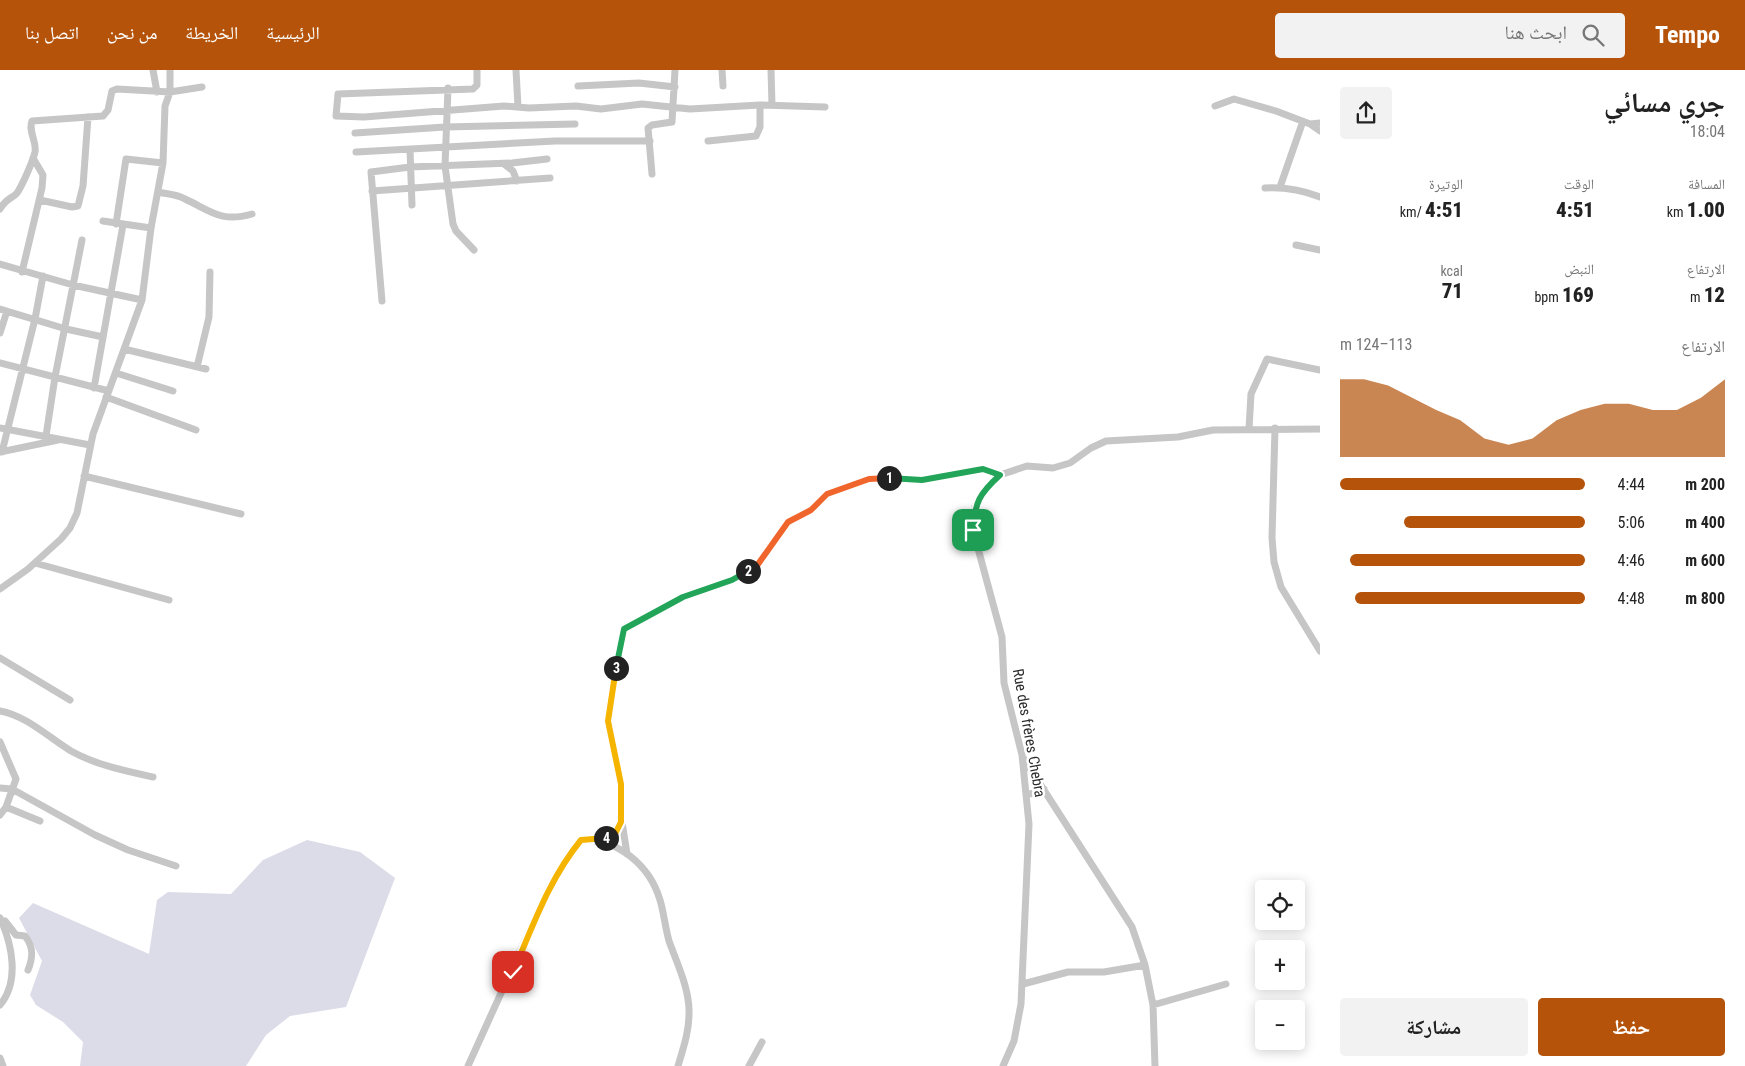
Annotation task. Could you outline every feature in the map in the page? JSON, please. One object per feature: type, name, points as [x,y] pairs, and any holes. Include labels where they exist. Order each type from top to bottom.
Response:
[{"type":"street","points":[[153,70],[157,92]]},
{"type":"street","points":[[0,589],[35,562],[70,528],[77,513],[90,445],[142,300],[150,228],[163,163],[165,106],[170,92],[170,70]]},
{"type":"street","points":[[477,70],[475,88],[338,94],[336,116],[364,117],[446,109],[518,107],[576,106],[601,109],[649,104],[675,107],[730,108],[760,105],[825,107]]},
{"type":"street","points":[[516,70],[518,107]]},
{"type":"street","points":[[652,174],[650,126],[672,122],[675,107],[675,70]]},
{"type":"street","points":[[722,70],[723,86]]},
{"type":"street","points":[[771,70],[772,105]]},
{"type":"street","points":[[578,86],[639,83],[675,87]]},
{"type":"street","points":[[0,209],[6,199],[17,194],[33,158],[35,143],[31,131],[32,121],[106,115],[111,94],[115,90],[170,92],[202,87]]},
{"type":"street","points":[[448,88],[445,166],[453,224],[456,231],[474,250]]},
{"type":"street","points":[[1215,106],[1234,100],[1303,121],[1320,130]]},
{"type":"street","points":[[708,141],[753,138],[756,136],[760,127],[760,105]]},
{"type":"street","points":[[40,200],[72,207],[78,206],[83,186],[88,117]]},
{"type":"street","points":[[1280,188],[1303,121]]},
{"type":"street","points":[[1310,124],[1320,123]]},
{"type":"street","points":[[355,134],[445,127],[575,124]]},
{"type":"street","points":[[356,152],[555,141],[650,142]]},
{"type":"street","points":[[410,150],[412,205]]},
{"type":"street","points":[[22,272],[40,200],[43,175],[33,158]]},
{"type":"street","points":[[94,388],[120,224],[126,159],[163,163]]},
{"type":"street","points":[[382,301],[371,172],[410,167],[504,164],[547,159]]},
{"type":"street","points":[[504,164],[513,171],[517,182]]},
{"type":"street","points":[[372,191],[448,184],[517,182],[550,178]]},
{"type":"street","points":[[1265,188],[1303,191],[1320,197]]},
{"type":"street","points":[[158,192],[184,198],[204,210],[222,217],[237,218],[252,214]]},
{"type":"street","points":[[104,221],[150,228]]},
{"type":"street","points":[[46,436],[55,377],[66,329],[82,240]]},
{"type":"street","points":[[1296,244],[1320,250]]},
{"type":"street","points":[[1,266],[110,294],[142,300]]},
{"type":"street","points":[[197,367],[209,317],[210,272]]},
{"type":"street","points":[[43,276],[23,369],[4,428],[1,452],[62,439]]},
{"type":"street","points":[[0,333],[3,310],[103,338]]},
{"type":"street","points":[[124,349],[206,369]]},
{"type":"street","points":[[1249,429],[1251,394],[1267,359],[1320,370]]},
{"type":"street","points":[[0,363],[94,388],[196,430]]},
{"type":"street","points":[[116,373],[173,390]]},
{"type":"street","points":[[4,428],[90,445]]},
{"type":"street","points":[[1275,428],[1272,538],[1274,562],[1281,587],[1320,651]]},
{"type":"street","points":[[627,854],[621,822],[621,784],[608,721],[613,683],[624,629],[683,597],[732,580],[756,567],[788,522],[811,510],[827,494],[842,487],[869,479],[922,480],[983,469],[1000,475],[1027,466],[1053,468],[1070,463],[1091,448],[1106,441],[1178,437],[1213,430],[1320,428]]},
{"type":"street","name":"Rue des frères Chebra","points":[[1000,475],[983,491],[975,506],[973,530],[1002,637],[1004,683],[1022,755],[1029,824],[1022,1004],[1014,1041],[1004,1066]]},
{"type":"street","points":[[84,476],[241,514]]},
{"type":"street","points":[[35,562],[169,600]]},
{"type":"street","points":[[0,658],[70,700]]},
{"type":"street","points":[[0,711],[20,717],[72,751],[100,764],[153,777]]},
{"type":"street","points":[[0,742],[6,760],[16,779],[6,806],[0,815]]},
{"type":"street","points":[[1022,755],[1132,927],[1145,965],[1153,1005],[1155,1066]]},
{"type":"street","points":[[0,788],[12,789],[95,835],[176,866]]},
{"type":"street","points":[[1027,795],[1044,789]]},
{"type":"street","points":[[6,806],[40,820]]},
{"type":"street","points":[[594,840],[615,834],[621,822]]},
{"type":"street","points":[[468,1066],[549,888],[567,857],[581,840],[594,840],[611,844],[634,859],[653,880],[661,901],[668,936],[685,986],[689,1013],[685,1040],[678,1066]]},
{"type":"street","points":[[0,918],[16,935],[25,936],[28,939],[32,951],[28,970]]},
{"type":"street","points":[[0,918],[10,945],[12,964],[10,984],[1,1003]]},
{"type":"street","points":[[1023,984],[1068,972],[1104,972],[1145,965]]},
{"type":"street","points":[[1153,1005],[1226,984]]},
{"type":"street","points":[[749,1066],[762,1042]]},
{"type":"street","points":[[0,1058],[3,1066]]},
{"type":"shaded area","points":[[307,840],[360,852],[395,878],[346,1007],[290,1016],[266,1035],[246,1066],[80,1066],[83,1042],[63,1022],[36,1005],[30,995],[42,961],[19,918],[33,903],[149,954],[157,900],[168,892],[231,894],[263,860]]},
{"type":"route","points":[[513,972],[549,888],[567,857],[581,840],[606,838],[615,834],[621,822],[621,784],[608,721],[613,683],[624,629],[683,597],[732,580],[756,567],[788,522],[811,510],[827,494],[842,487],[869,479],[922,480],[983,469],[1000,475],[983,491],[975,506],[973,530]]}]
